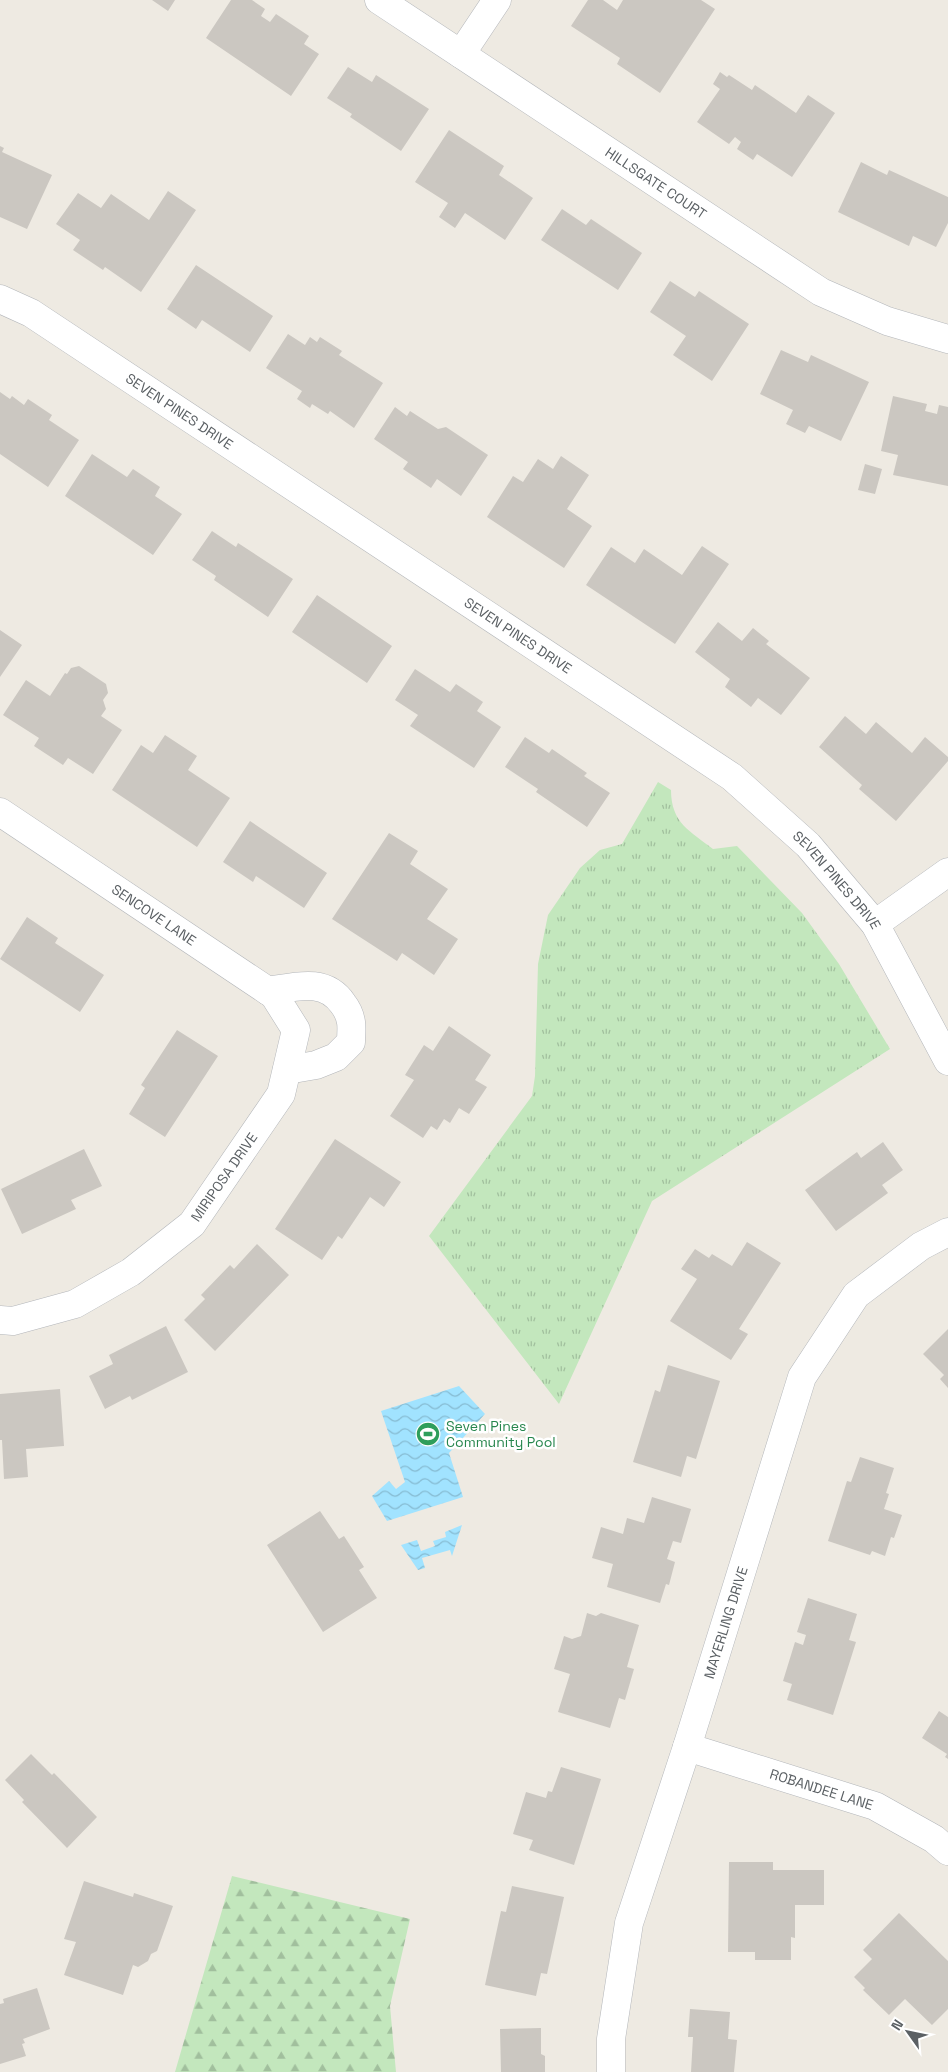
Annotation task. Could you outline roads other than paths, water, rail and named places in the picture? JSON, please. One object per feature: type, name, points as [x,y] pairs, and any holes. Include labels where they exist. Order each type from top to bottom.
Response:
[{"type":"street","name":"HILLSGATE COURT","points":[[379,0],[821,292],[887,321],[948,339]]},
{"type":"street","points":[[461,54],[497,0]]},
{"type":"street","name":"SEVEN PINES DRIVE","points":[[0,299],[31,313],[732,776],[808,846],[875,924],[948,1061]]},
{"type":"street","name":"SENCOVE LANE","points":[[0,812],[274,995],[296,1030]]},
{"type":"street","points":[[875,924],[948,872]]},
{"type":"street","points":[[268,991],[318,986],[337,994],[346,1007],[351,1021],[351,1042],[336,1057],[316,1065],[287,1070]]},
{"type":"street","name":"MIRIPOSA DRIVE","points":[[0,1320],[13,1321],[75,1304],[131,1272],[192,1224],[281,1094],[296,1030]]},
{"type":"street","name":"MAYERLING DRIVE","points":[[611,2072],[610,2039],[629,1923],[687,1747],[802,1377],[856,1295],[921,1246],[948,1232]]},
{"type":"street","name":"ROBANDEE LANE","points":[[687,1747],[875,1806],[934,1839],[948,1851]]},
{"type":"water","name":"Seven Pines Community Pool","points":[[459,1386],[485,1414],[449,1453],[463,1497],[387,1521],[372,1496],[389,1481],[396,1489],[405,1482],[381,1411]]},
{"type":"water","points":[[462,1525],[452,1556],[450,1550],[422,1558],[425,1568],[418,1570],[401,1545],[417,1540],[421,1551],[435,1546],[433,1541],[446,1537],[445,1532]]},
{"type":"place","name":"Seven Pines Community Pool","points":[[428,1434]]}]
